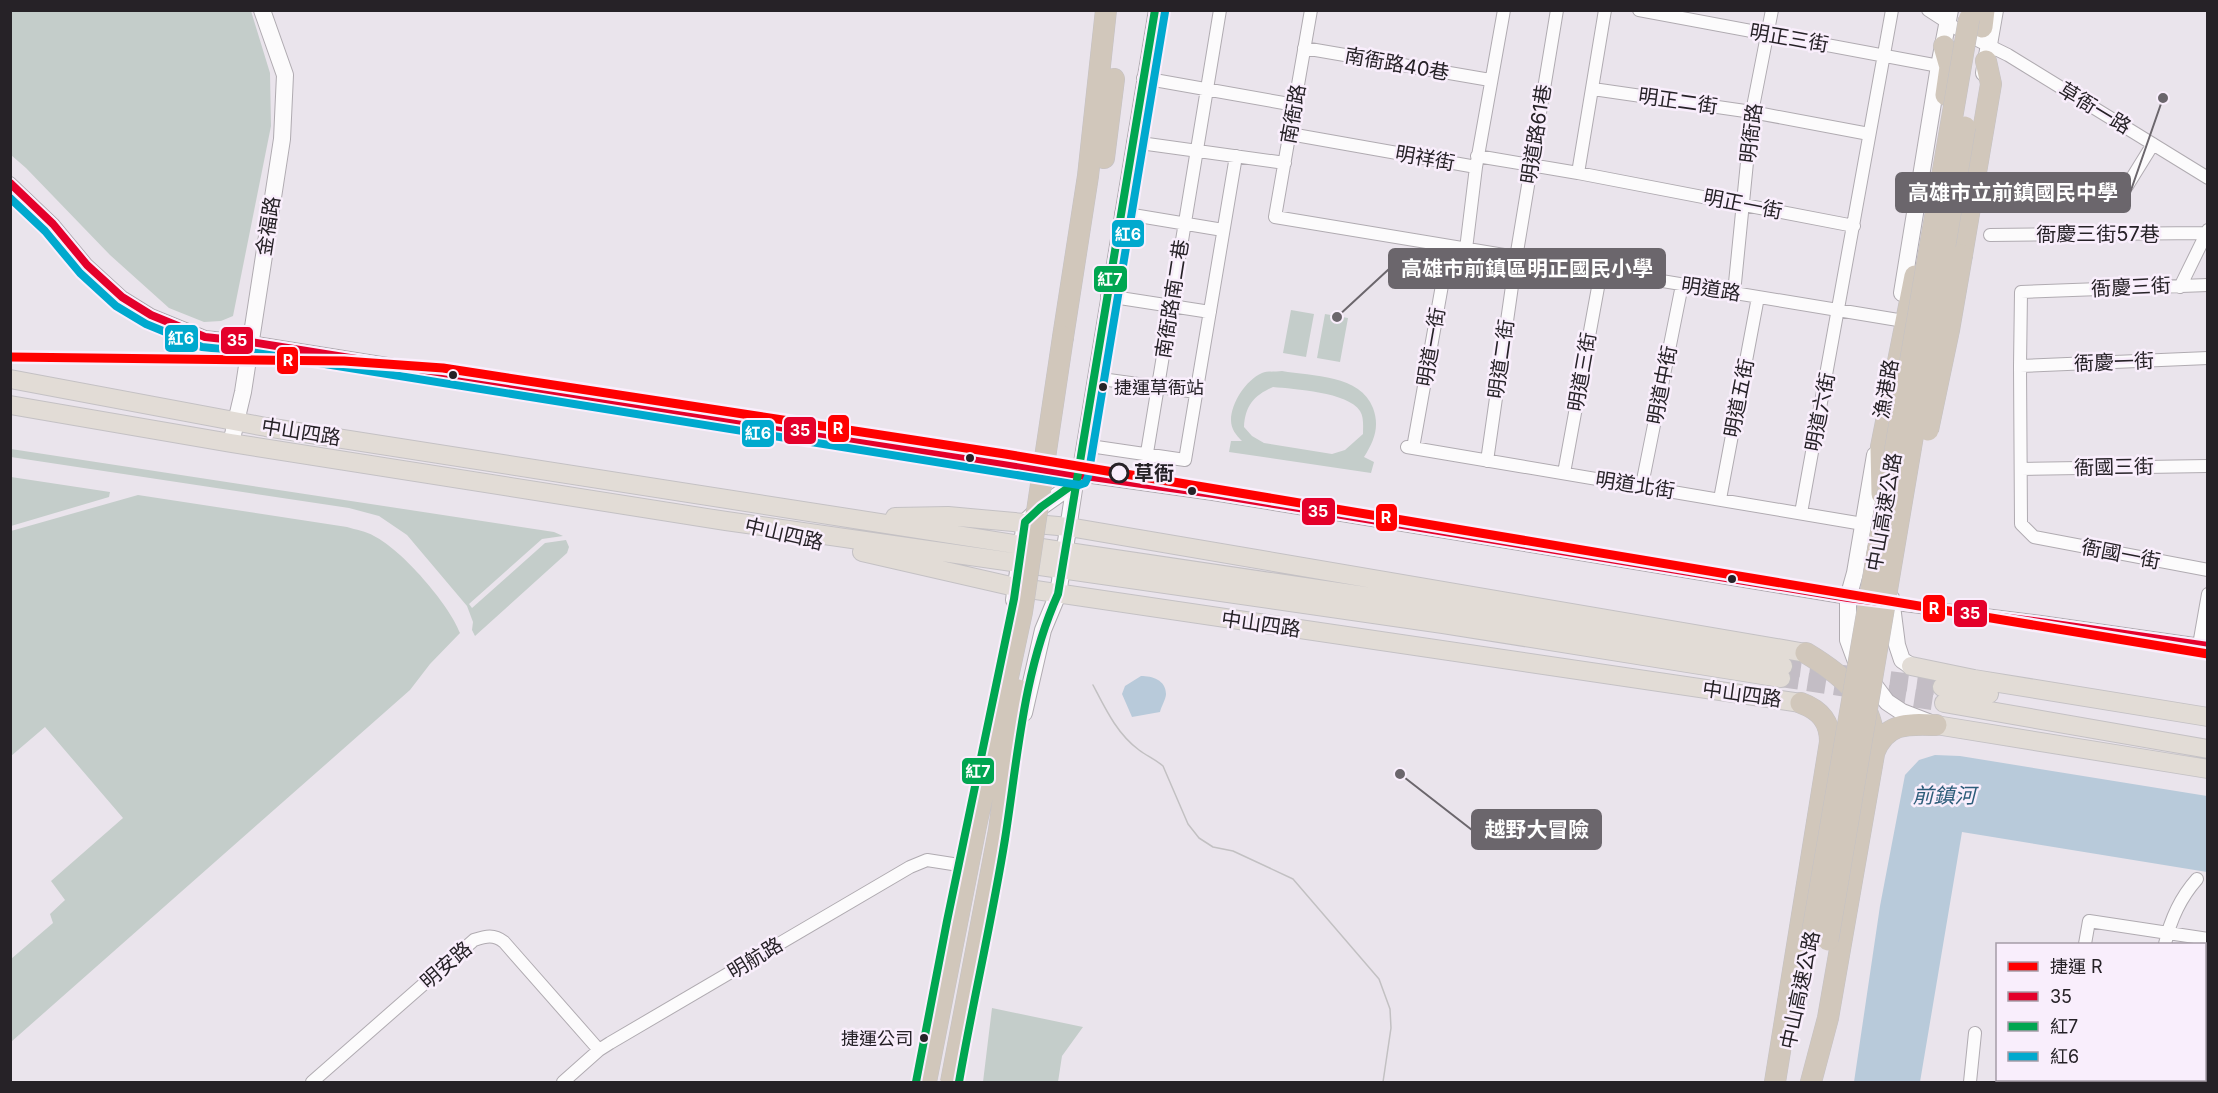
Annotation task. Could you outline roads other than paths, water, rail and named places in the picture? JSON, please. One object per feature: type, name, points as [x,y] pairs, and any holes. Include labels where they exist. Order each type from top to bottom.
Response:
[{"type":"highway","points":[[1069,337],[1106,10]]},
{"type":"highway","points":[[946,1083],[999,830],[1022,612],[1109,122],[1120,10]]},
{"type":"highway","name":"中山高速公路","points":[[1804,1083],[1819,940],[1882,520],[1970,10]]},
{"type":"highway","name":"中山高速公路","points":[[1882,520],[1984,10]]},
{"type":"highway","points":[[1882,520],[1926,439],[1949,330],[1991,84],[1985,50]]},
{"type":"highway","points":[[1882,520],[1881,447],[1919,255],[1950,67],[1942,56]]},
{"type":"highway","points":[[1806,653],[1831,668],[1847,682],[1857,695],[1875,735],[1874,754],[1828,1018],[1811,1083]]},
{"type":"highway","points":[[930,1083],[976,826],[1014,678]]},
{"type":"highway","points":[[1775,1083],[1830,742],[1830,729],[1823,716],[1814,707],[1801,703]]},
{"type":"highway","points":[[1874,754],[1878,743],[1898,726],[1936,725]]},
{"type":"highway","name":"中山高速公路","points":[[1780,1083],[1819,940]]},
{"type":"main road","name":"中山四路","points":[[10,379],[235,421],[842,518],[1439,608],[1782,672],[1062,571],[726,521],[231,443],[10,405]]},
{"type":"main road","name":"中山四路","points":[[842,518],[948,516],[1069,527],[1806,653]]},
{"type":"main road","name":"中山四路","points":[[726,521],[1015,587],[1801,703]]},
{"type":"main road","points":[[1911,666],[1974,679],[2208,717]]},
{"type":"main road","points":[[2208,727],[1943,695],[2208,749]]},
{"type":"main road","points":[[1936,725],[2208,769]]},
{"type":"street","name":"金福路","points":[[231,443],[243,392],[282,139],[285,75],[262,10]]},
{"type":"street","points":[[946,1083],[981,900],[1043,630],[1058,594],[1155,10]]},
{"type":"street","name":"南衙路南二巷","points":[[1142,483],[1220,10]]},
{"type":"street","name":"南衙路","points":[[1275,217],[1311,10]]},
{"type":"street","name":"明祥街","points":[[1290,134],[1476,161],[1504,10]]},
{"type":"street","name":"明道路61巷","points":[[1516,258],[1557,10]]},
{"type":"street","points":[[1578,173],[1605,10]]},
{"type":"street","name":"明正三街","points":[[1638,10],[1883,55],[1942,56]]},
{"type":"street","name":"明衙路","points":[[1734,293],[1752,112],[1772,10]]},
{"type":"street","points":[[1854,226],[1892,10]]},
{"type":"street","name":"草衙一路","points":[[1928,10],[1949,16],[1985,50],[2008,55],[2208,178]]},
{"type":"street","points":[[1911,666],[1902,660],[1897,645],[1890,602],[1941,328],[1985,50],[1995,10]]},
{"type":"street","name":"漁港路","points":[[1936,725],[1902,712],[1887,702],[1864,672],[1848,640],[1848,598],[1855,573],[1882,520],[1898,320],[1949,16]]},
{"type":"street","name":"南衙路40巷","points":[[1304,48],[1490,80]]},
{"type":"street","points":[[1143,78],[1294,105]]},
{"type":"street","name":"明正二街","points":[[1593,89],[1752,112],[1869,134]]},
{"type":"street","points":[[1133,142],[1285,163]]},
{"type":"street","points":[[2056,199],[2112,195],[2127,186],[2153,144]]},
{"type":"street","name":"南衙路南二巷","points":[[1146,454],[1185,460],[1236,156]]},
{"type":"street","points":[[1466,249],[1476,161]]},
{"type":"street","name":"明正一街","points":[[1476,161],[1578,173],[1744,203],[1854,226]]},
{"type":"street","points":[[10,183],[53,224],[87,265],[122,297],[151,315],[206,337],[251,342],[1077,479],[1142,483],[1848,598],[2203,645],[2208,594]]},
{"type":"street","points":[[1121,213],[1223,230]]},
{"type":"street","name":"明道路","points":[[1275,217],[1898,320]]},
{"type":"street","name":"明道六街","points":[[1802,513],[1854,226]]},
{"type":"street","name":"衙慶三街57巷","points":[[1990,235],[2207,232]]},
{"type":"street","name":"衙慶三街","points":[[2020,366],[2021,292],[2180,287],[2207,232]]},
{"type":"street","name":"明道一街","points":[[1410,447],[1449,246]]},
{"type":"street","name":"明道二街","points":[[1487,460],[1516,258]]},
{"type":"street","name":"明道三街","points":[[1564,473],[1600,271]]},
{"type":"street","name":"明道中街","points":[[1642,485],[1682,285]]},
{"type":"street","points":[[2180,287],[2208,285]]},
{"type":"street","points":[[1107,296],[1210,312]]},
{"type":"street","name":"明道五街","points":[[1720,499],[1758,297]]},
{"type":"street","name":"衙慶一街","points":[[2020,366],[2208,358]]},
{"type":"street","points":[[2020,366],[2021,469]]},
{"type":"street","points":[[1094,378],[1197,392]]},
{"type":"street","points":[[1083,445],[1146,454]]},
{"type":"street","name":"明道北街","points":[[1410,447],[1802,513],[1882,520]]},
{"type":"street","name":"衙國三街","points":[[2021,469],[2208,466]]},
{"type":"street","name":"衙國一街","points":[[2021,469],[2021,524],[2034,537],[2208,570]]},
{"type":"street","points":[[916,1083],[1015,587],[1025,522],[1077,479]]},
{"type":"street","points":[[930,1083],[989,780],[988,723]]},
{"type":"street","points":[[959,1083],[998,881],[1020,732]]},
{"type":"street","name":"明航路","points":[[563,1083],[599,1050],[918,862],[927,860],[959,865]]},
{"type":"street","points":[[2165,943],[2185,892],[2197,879]]},
{"type":"street","points":[[2085,943],[2089,921],[2208,939]]},
{"type":"street","name":"明安路","points":[[312,1083],[474,940],[490,936],[498,937],[504,942],[599,1050]]},
{"type":"street","points":[[1970,1083],[1975,1033]]},
{"type":"water","points":[[1141,676],[1154,678],[1161,682],[1164,685],[1166,696],[1160,712],[1132,717],[1122,694],[1125,686]]},
{"type":"water","name":"前鎮河","points":[[1935,755],[1960,756],[2207,796],[2207,872],[1962,832],[1920,1082],[1854,1082],[1880,906],[1905,775],[1919,760]]},
{"type":"tunnel","points":[[1783,666],[1942,687]]},
{"type":"tunnel","points":[[1781,678],[1944,703]]},
{"type":"tram line","points":[[1093,685],[1112,720],[1124,736],[1131,744],[1163,766],[1188,824],[1199,838],[1213,847],[1233,851],[1293,879],[1379,979],[1390,1009],[1391,1028],[1383,1082]]},
{"type":"metro line","name":"R","points":[[10,357],[344,361],[443,368],[1005,454],[2208,654]]},
{"type":"place","name":"高雄市立前鎮國民中學","points":[[2163,98]]},
{"type":"place","name":"高雄市前鎮區明正國民小學","points":[[1337,317]]},
{"type":"place","name":"捷運草衙站","points":[[1103,387]]},
{"type":"place","name":"草衙","points":[[1119,473]]},
{"type":"place","name":"越野大冒險","points":[[1400,774]]},
{"type":"place","name":"捷運公司","points":[[924,1038]]}]
